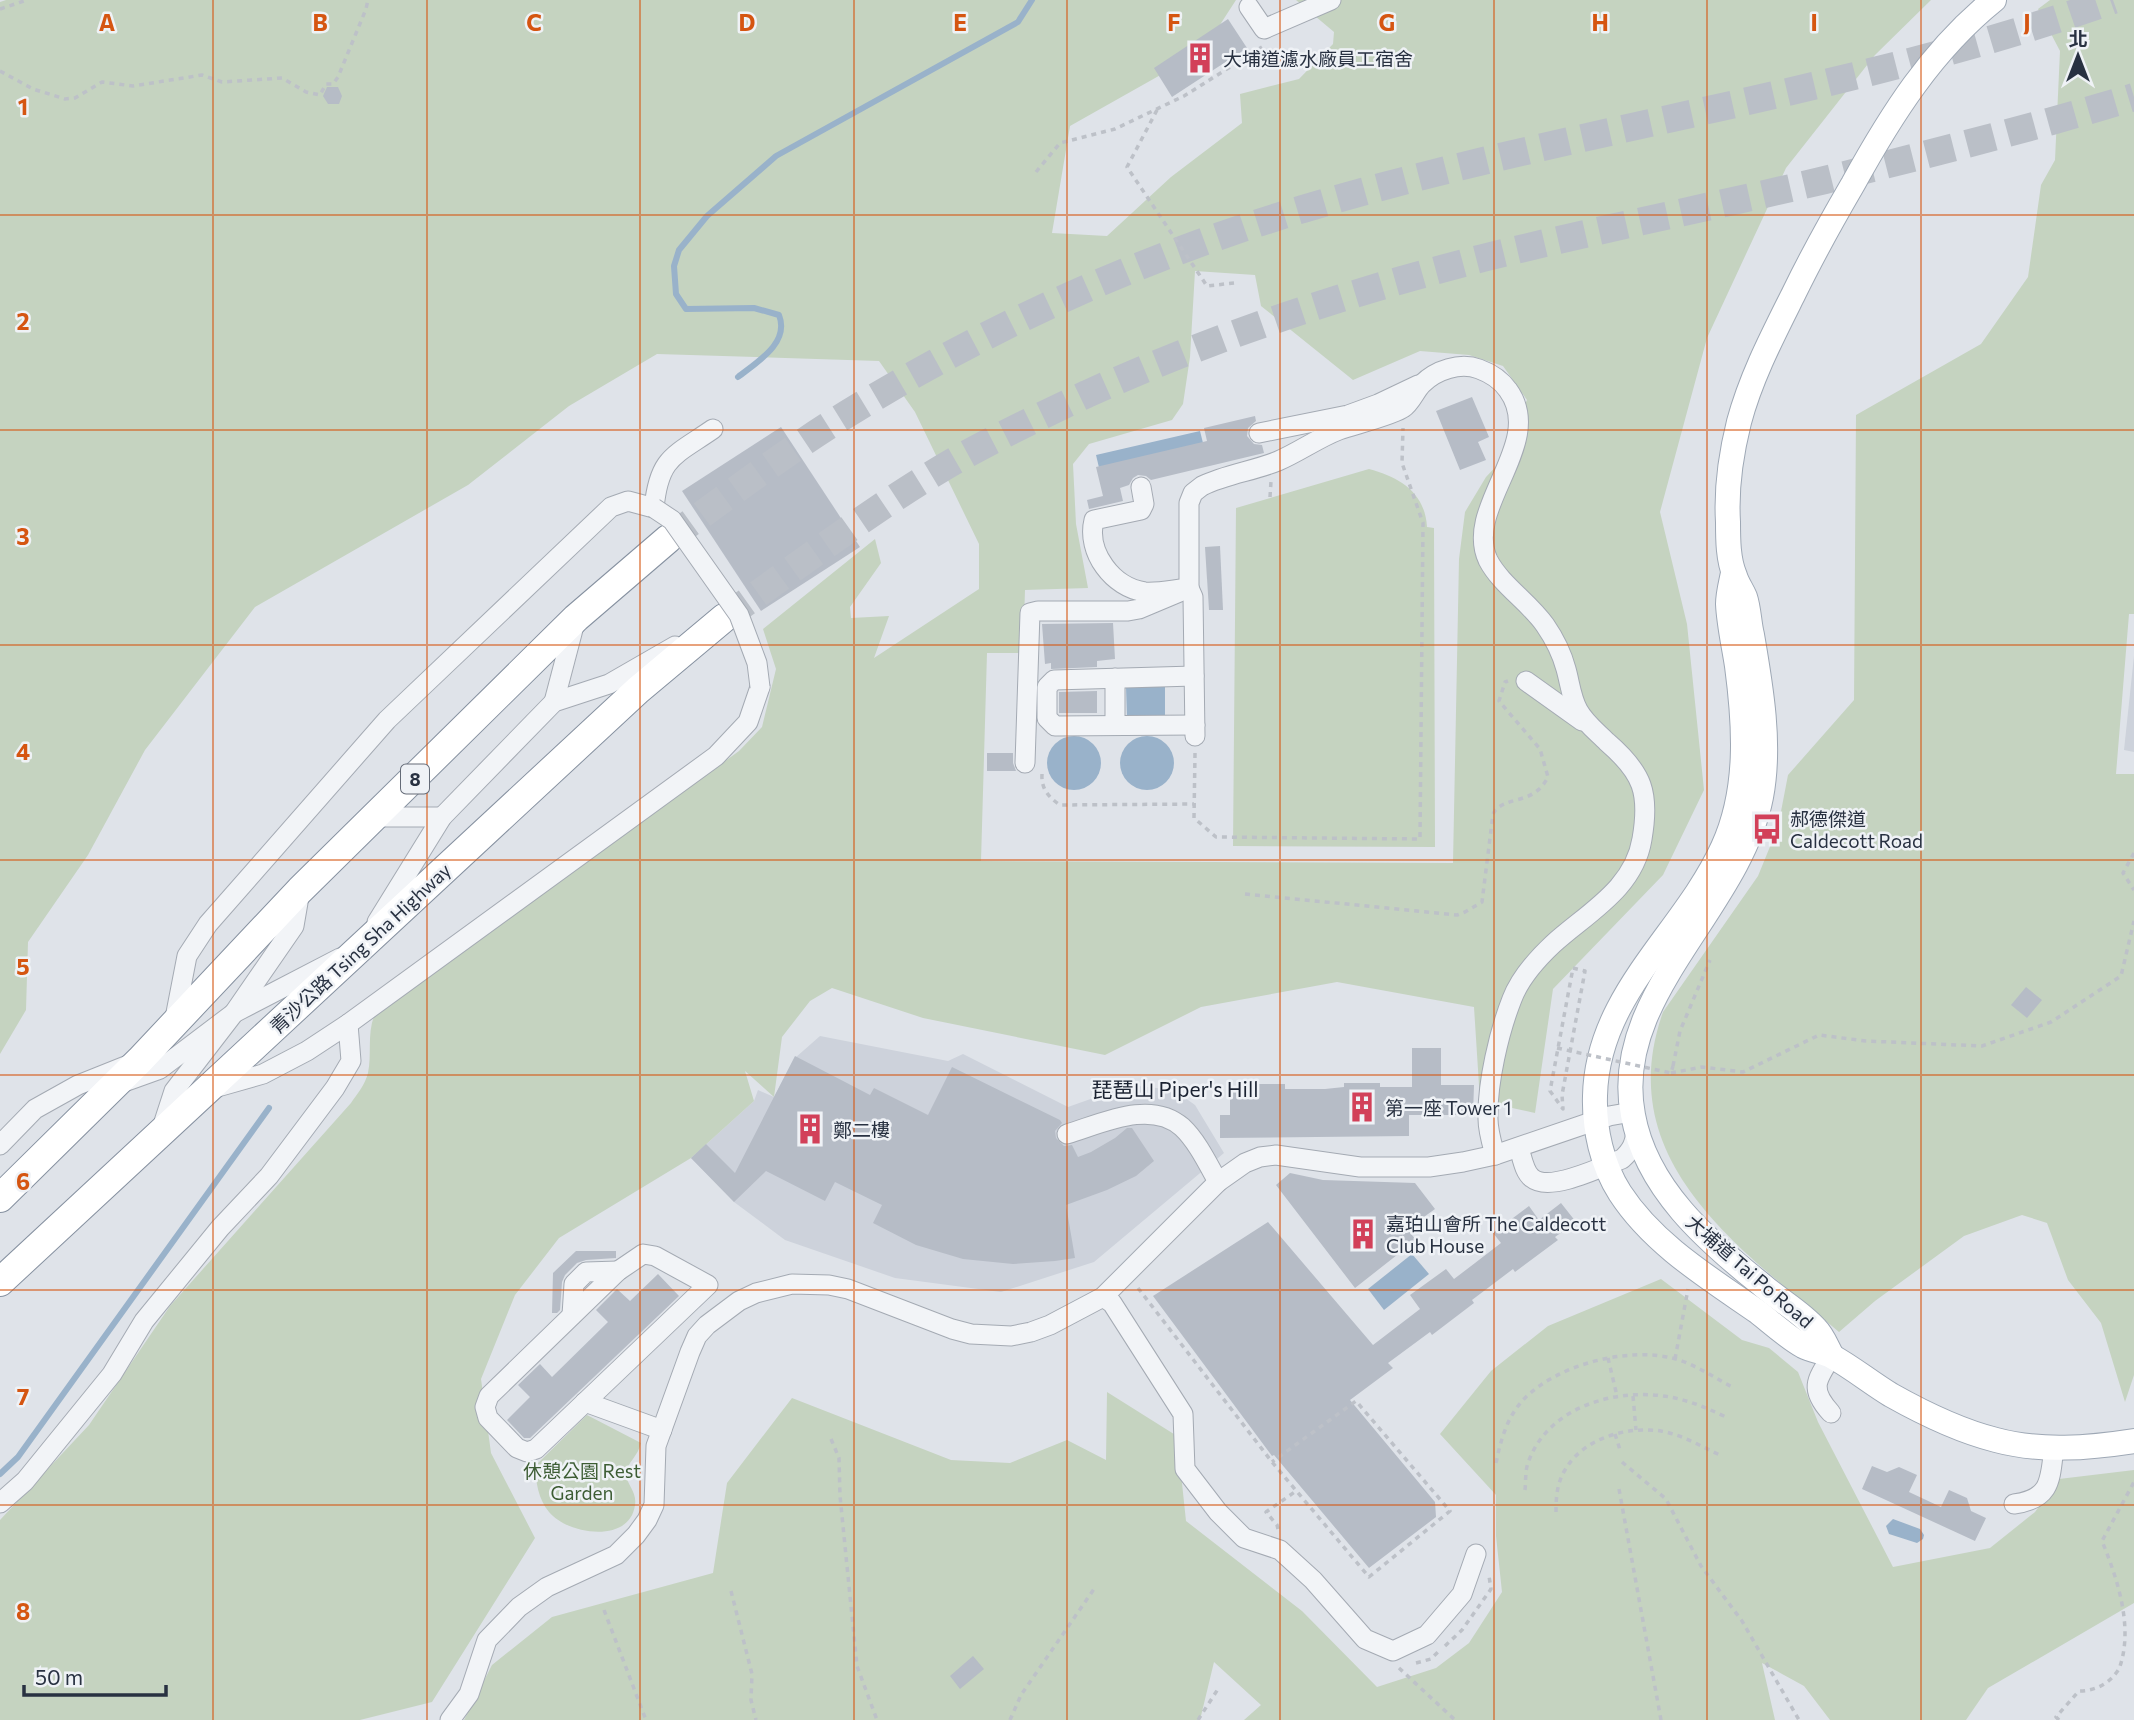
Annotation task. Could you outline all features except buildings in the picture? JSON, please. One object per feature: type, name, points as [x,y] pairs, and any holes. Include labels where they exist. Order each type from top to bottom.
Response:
[{"type":"highway","name":"8","points":[[0,1198],[140,1060],[300,890],[576,618],[668,539]]},
{"type":"highway","name":"青沙公路 Tsing Sha Highway","points":[[0,1282],[359,952],[638,690],[724,618]]},
{"type":"main road","points":[[1634,1121],[1630,1094],[1633,1060],[1644,1019],[1657,993],[1731,876],[1746,846],[1761,796],[1765,750],[1759,684],[1745,598],[1733,573],[1727,521],[1732,454],[1739,421],[1761,360],[1818,244],[1890,120],[1930,63],[1975,15],[1994,0]]},
{"type":"main road","name":"大埔道 Tai Po Road","points":[[1733,573],[1728,601],[1744,731],[1743,764],[1733,821],[1710,872],[1628,989],[1613,1017],[1597,1073],[1596,1120],[1606,1165],[1633,1211],[1673,1250],[1803,1346],[1832,1356],[1892,1395],[1967,1431],[1996,1440],[2054,1447],[2134,1441]]},
{"type":"main road","name":"大埔道 Tai Po Road","points":[[1634,1121],[1643,1150],[1655,1174],[1690,1220],[1731,1259],[1818,1331],[1832,1356]]},
{"type":"street","points":[[1249,7],[1264,29],[1331,0]]},
{"type":"street","points":[[1259,433],[1349,415],[1378,404],[1450,368],[1469,367],[1493,376],[1503,384],[1519,410],[1520,426],[1496,496],[1486,515],[1484,541],[1488,558],[1500,576],[1544,623],[1563,659],[1572,699],[1591,727]]},
{"type":"street","points":[[1194,676],[1054,680],[1047,687],[1047,718],[1055,726],[1115,725],[1195,731],[1193,597],[1189,588],[1188,503],[1198,489],[1210,482],[1285,458],[1335,432],[1403,408],[1423,382]]},
{"type":"street","points":[[654,508],[657,482],[663,467],[713,429]]},
{"type":"street","points":[[1141,487],[1144,504],[1141,510],[1094,520],[1091,529],[1093,547],[1109,574],[1137,589],[1147,592],[1189,588]]},
{"type":"street","points":[[173,1024],[187,956],[208,924],[387,720],[611,507],[628,501],[654,508],[672,520],[739,615],[757,663],[760,687],[748,722],[716,756],[348,1024],[307,1051],[263,1074],[207,1089]]},
{"type":"street","points":[[1033,765],[1030,613],[1128,611],[1189,588]]},
{"type":"street","points":[[555,702],[576,618]]},
{"type":"street","points":[[114,1085],[160,1069],[234,1013],[331,961],[359,952],[442,817],[555,702],[609,684],[724,618]]},
{"type":"street","points":[[1115,678],[1115,725]]},
{"type":"street","points":[[1495,1155],[1488,1122],[1489,1103],[1496,1055],[1513,997],[1529,970],[1551,946],[1620,886],[1630,873],[1642,843],[1646,809],[1644,787],[1613,747],[1591,727],[1526,681]]},
{"type":"street","points":[[375,817],[442,817]]},
{"type":"street","points":[[160,1134],[174,1091],[234,1013],[294,926],[300,890]]},
{"type":"street","points":[[0,1503],[25,1481],[112,1374],[144,1321],[220,1228],[269,1176],[335,1088],[351,1061],[348,1024]]},
{"type":"street","points":[[0,1145],[35,1109],[78,1085],[140,1060]]},
{"type":"street","points":[[1067,1134],[1133,1115],[1158,1115],[1180,1125],[1219,1182]]},
{"type":"street","points":[[450,1720],[469,1694],[487,1640],[511,1615],[547,1587],[616,1555],[647,1520],[654,1505],[654,1464],[662,1430],[697,1336],[722,1312],[739,1301],[756,1293],[792,1284],[829,1285],[952,1329],[991,1336],[1011,1336],[1050,1325],[1103,1297],[1219,1182],[1245,1163],[1260,1157],[1276,1155],[1337,1165],[1394,1168],[1440,1165],[1495,1155],[1596,1120],[1634,1121],[1635,1142],[1622,1159],[1559,1182],[1544,1183],[1532,1179],[1526,1170],[1519,1147]]},
{"type":"street","points":[[708,1285],[536,1449],[527,1452],[517,1448],[488,1418],[485,1407],[489,1396],[618,1271],[643,1254],[655,1256],[739,1301]]},
{"type":"street","points":[[1103,1297],[1112,1303],[1183,1414],[1185,1469],[1218,1512],[1244,1538],[1280,1550],[1313,1580],[1365,1639],[1392,1651],[1427,1635],[1462,1594],[1476,1554]]},
{"type":"street","points":[[1831,1413],[1822,1404],[1816,1391],[1816,1383],[1832,1356]]},
{"type":"street","points":[[585,1402],[662,1430]]},
{"type":"street","points":[[2014,1504],[2039,1497],[2048,1486],[2054,1447]]},
{"type":"path","points":[[0,9],[27,0]]},
{"type":"path","points":[[0,71],[33,89],[65,99],[75,98],[102,82],[133,86],[202,75],[222,82],[282,78],[306,92],[320,95],[326,85],[333,84],[338,77],[368,0]]},
{"type":"path","points":[[1036,172],[1060,144],[1115,129],[1184,96],[1263,47]]},
{"type":"path","points":[[1158,108],[1127,167],[1207,286],[1234,283]]},
{"type":"path","points":[[1195,731],[1194,818],[1216,837],[1420,839],[1423,523],[1402,463],[1403,408]]},
{"type":"path","points":[[1245,894],[1457,915],[1482,902],[1493,814],[1500,805],[1521,800],[1542,790],[1548,777],[1539,749],[1499,701],[1505,682],[1516,678],[1526,681]]},
{"type":"path","points":[[1033,765],[1049,797],[1060,805],[1194,804]]},
{"type":"path","points":[[2134,853],[2123,873],[2134,890]]},
{"type":"path","points":[[1557,1048],[1671,1073],[1702,1067],[1743,1072],[1819,1035],[1866,1041],[1982,1046],[2051,1022],[2121,976],[2134,921]]},
{"type":"path","points":[[1671,1073],[1680,1031],[1710,960]]},
{"type":"path","points":[[1573,968],[1585,971],[1562,1095],[1563,1109],[1550,1091],[1557,1048],[1573,968]]},
{"type":"path","points":[[1137,1286],[1272,1462],[1369,1577],[1450,1511],[1355,1400],[1272,1462]]},
{"type":"path","points":[[1675,1359],[1689,1292]]},
{"type":"path","points":[[1496,1463],[1501,1436],[1524,1399],[1562,1374],[1608,1358],[1655,1355],[1675,1359],[1734,1388]]},
{"type":"path","points":[[1608,1358],[1617,1395]]},
{"type":"path","points":[[1525,1490],[1528,1464],[1541,1436],[1564,1417],[1582,1407],[1617,1395],[1672,1397],[1700,1405],[1726,1417]]},
{"type":"path","points":[[1633,1396],[1636,1430]]},
{"type":"path","points":[[1556,1512],[1557,1490],[1565,1469],[1581,1450],[1615,1434],[1643,1429],[1674,1435],[1722,1456]]},
{"type":"path","points":[[1615,1434],[1621,1453]]},
{"type":"path","points":[[831,1439],[839,1458],[840,1496],[857,1666],[877,1720]]},
{"type":"path","points":[[1622,1462],[1666,1499],[1701,1566],[1742,1621],[1799,1720]]},
{"type":"path","points":[[2059,1720],[2056,1717],[2079,1692],[2091,1691],[2113,1679],[2127,1657],[2129,1619],[2120,1584],[2102,1541],[2134,1482]]},
{"type":"path","points":[[1619,1489],[1661,1720]]},
{"type":"path","points":[[1266,1512],[1296,1491]]},
{"type":"path","points":[[1010,1720],[1021,1695],[1094,1589]]},
{"type":"path","points":[[732,1591],[752,1674],[751,1700],[756,1720]]},
{"type":"path","points":[[604,1610],[646,1720]]},
{"type":"path","points":[[1392,1662],[1455,1720]]},
{"type":"path","points":[[1198,1720],[1218,1689]]},
{"type":"shaded area","points":[[2134,656],[2134,752],[2124,750]]},
{"type":"shaded area","points":[[820,1036],[948,1061],[963,1054],[1068,1107],[1130,1085],[1174,1090],[1195,1105],[1224,1153],[1094,1262],[1001,1292],[895,1278],[785,1240],[734,1202],[691,1158],[754,1101],[758,1090],[774,1097],[795,1058]]},
{"type":"green space","points":[[1236,0],[1203,51],[1070,126],[1052,233],[1107,236],[1171,177],[1242,123],[1240,94],[1299,79],[1333,44],[1334,32],[1296,0],[1931,0],[1875,55],[1786,168],[1707,338],[1660,512],[1687,624],[1704,790],[1663,875],[1553,989],[1535,1113],[1480,1101],[1474,1007],[1337,982],[1201,1007],[1105,1055],[923,1018],[832,988],[810,1001],[782,1037],[774,1097],[745,1071],[754,1101],[691,1158],[559,1238],[515,1295],[481,1379],[491,1453],[535,1538],[432,1702],[360,1720],[0,1720],[0,1520],[89,1425],[170,1306],[351,1103],[368,1073],[374,1016],[739,751],[762,727],[776,669],[763,629],[875,539],[881,563],[850,607],[851,618],[889,616],[874,658],[979,589],[979,544],[915,412],[879,361],[657,354],[569,406],[468,485],[255,607],[145,750],[88,855],[28,942],[26,1010],[0,1054],[0,2]],"holes":[[[1195,271],[1255,275],[1261,306],[1353,380],[1420,351],[1469,355],[1503,366],[1527,400],[1511,432],[1503,459],[1486,477],[1465,512],[1459,559],[1453,863],[981,861],[987,653],[1023,653],[1025,590],[1088,588],[1076,524],[1073,464],[1089,444],[1172,420],[1183,404],[1190,357]]]},
{"type":"green space","points":[[2050,0],[2134,0],[2134,614],[2129,614],[2116,774],[2134,774],[2134,1375],[2125,1402],[2101,1323],[2068,1280],[2047,1223],[2022,1215],[1964,1236],[1875,1301],[1839,1332],[1726,1234],[1694,1197],[1670,1157],[1654,1113],[1651,1065],[1663,1012],[1758,876],[1778,827],[1788,775],[1854,700],[1856,415],[1981,344],[2028,277],[2041,185],[2055,160],[2060,51],[2038,9]]},
{"type":"green space","points":[[1369,469],[1400,482],[1416,495],[1427,527],[1434,528],[1435,847],[1233,846],[1236,508]]},
{"type":"green space","points":[[1661,1279],[1742,1340],[1769,1348],[1798,1372],[1818,1422],[1893,1567],[1990,1548],[2035,1512],[2059,1479],[2134,1470],[2134,1603],[1988,1688],[1966,1720],[1830,1720],[1804,1686],[1762,1663],[1775,1720],[1244,1720],[1261,1705],[1214,1662],[1200,1720],[464,1720],[492,1665],[552,1617],[713,1573],[727,1483],[792,1398],[951,1460],[1010,1463],[1067,1440],[1106,1460],[1107,1392],[1177,1436],[1186,1521],[1302,1611],[1377,1687],[1436,1668],[1469,1643],[1502,1592],[1496,1536],[1496,1495],[1440,1434],[1491,1371],[1548,1326]]},
{"type":"green space","name":"休憩公園 Rest Garden","points":[[587,1415],[641,1443],[625,1474],[634,1493],[635,1505],[631,1517],[622,1526],[611,1530],[583,1530],[558,1520],[545,1507],[537,1484],[535,1466]]},
{"type":"water","points":[[1200,431],[1205,451],[1101,476],[1096,455]]},
{"type":"water","points":[[1126,687],[1165,687],[1165,718],[1127,718]]},
{"type":"water","points":[[1074,736],[1093,744],[1101,763],[1093,782],[1074,790],[1055,782],[1047,763],[1055,744]]},
{"type":"water","points":[[1147,736],[1166,744],[1174,763],[1166,782],[1147,790],[1128,782],[1120,763],[1128,744]]},
{"type":"water","points":[[1412,1254],[1429,1274],[1384,1310],[1368,1289]]},
{"type":"water","points":[[1893,1519],[1920,1529],[1924,1535],[1923,1539],[1917,1543],[1889,1534],[1886,1526]]},
{"type":"waterway","points":[[738,377],[776,343],[781,325],[779,315],[754,308],[686,309],[676,294],[674,266],[679,250],[707,216],[776,156],[1018,22],[1032,0]]},
{"type":"waterway","points":[[0,1474],[18,1457],[269,1108]]},
{"type":"tunnel","points":[[668,539],[801,444],[901,382],[1068,296],[1184,249],[1303,209],[1404,181],[1913,61],[2014,33],[2113,0]]},
{"type":"tunnel","points":[[724,618],[860,521],[961,457],[1087,394],[1183,353],[1332,301],[1483,258],[1825,180],[2134,97]]},
{"type":"place","name":"大埔道濾水廠員工宿舍","points":[[1200,58]]},
{"type":"place","name":"郝德傑道 Caldecott Road","points":[[1767,829]]},
{"type":"place","name":"第一座 Tower 1","points":[[1362,1107]]},
{"type":"place","name":"鄭二樓","points":[[810,1129]]},
{"type":"place","name":"嘉珀山會所 The Caldecott Club House","points":[[1363,1234]]},
{"type":"district","name":"琵琶山 Piper's Hill","points":[[1175,1088]]}]
